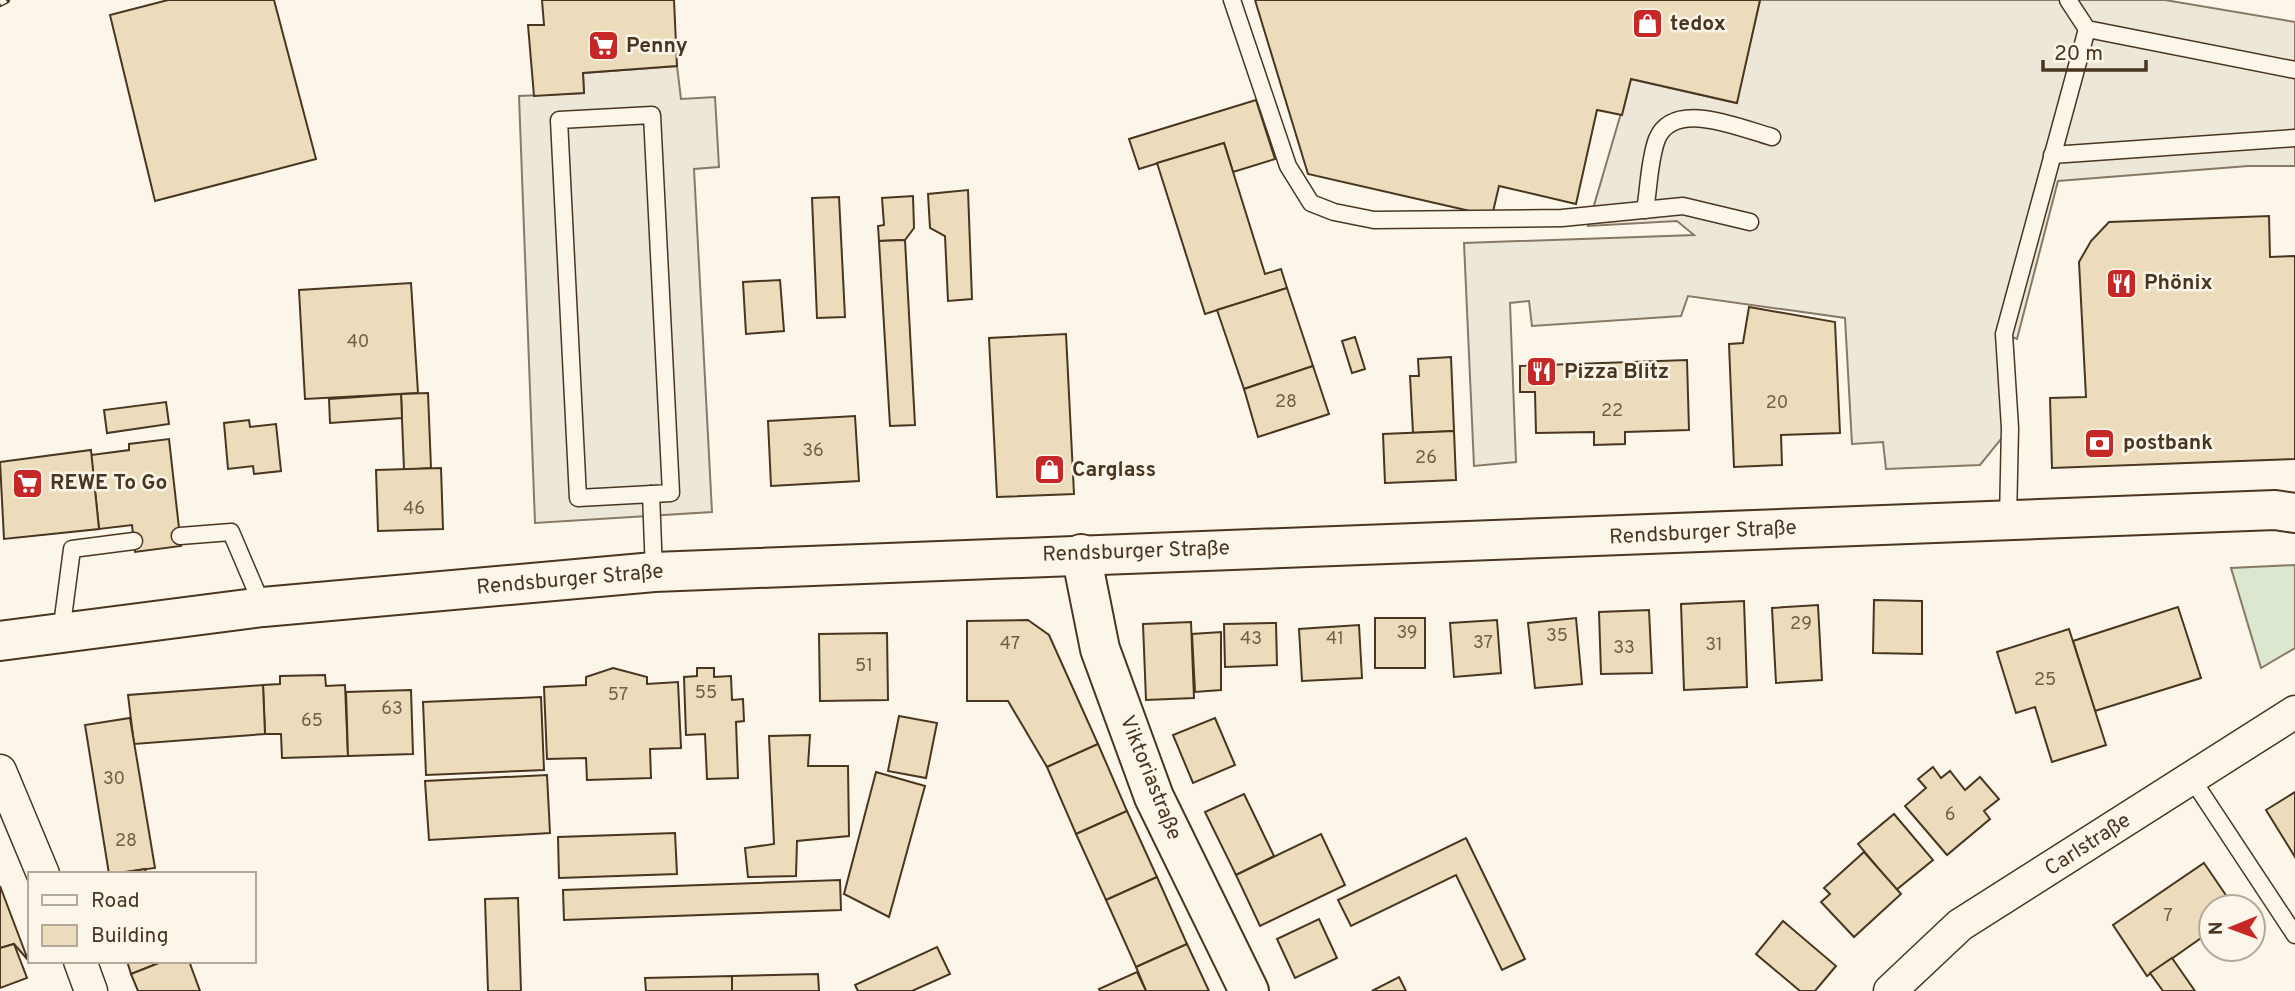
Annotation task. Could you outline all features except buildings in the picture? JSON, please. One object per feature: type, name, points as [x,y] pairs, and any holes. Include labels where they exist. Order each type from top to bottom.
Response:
[{"type":"street","name":"Rendsburger Straße","points":[[0,641],[263,607],[654,572],[1081,554],[1505,542],[2008,520],[2141,518],[2288,509]]},
{"type":"street","name":"Viktoriastraße","points":[[1081,554],[1100,649],[1154,797],[1250,991]]},
{"type":"street","name":"Carlstraße","points":[[1890,991],[1960,925],[2295,712]]},
{"type":"street","points":[[0,771],[42,872]]},
{"type":"street","points":[[81,963],[92,991]]},
{"type":"lane","points":[[1232,0],[1288,166],[1311,203],[1334,212],[1374,220],[1562,218],[1684,206],[1750,222]]},
{"type":"lane","points":[[2068,0],[2087,29],[2295,70]]},
{"type":"lane","points":[[2008,520],[2010,428],[2004,334],[2087,29]]},
{"type":"lane","points":[[652,115],[671,494],[651,494],[578,498],[559,120],[652,115]]},
{"type":"lane","points":[[1645,210],[1657,139],[1675,120],[1689,117],[1707,119],[1772,137]]},
{"type":"lane","points":[[2052,155],[2295,138]]},
{"type":"lane","points":[[651,494],[654,572]]},
{"type":"lane","points":[[180,536],[231,532],[263,607]]},
{"type":"lane","points":[[61,633],[72,549],[134,541]]},
{"type":"lane","points":[[2192,779],[2295,935]]},
{"type":"green space","points":[[2295,565],[2295,648],[2261,668],[2231,568]]},
{"type":"shaded area","points":[[1760,0],[2165,0],[2295,22],[2295,166],[2248,166],[2058,181],[2017,339],[2005,334],[2010,428],[1980,465],[1886,469],[1883,442],[1852,444],[1845,318],[1688,296],[1681,316],[1532,326],[1529,301],[1510,303],[1516,462],[1474,466],[1464,243],[1694,235],[1677,221],[1588,226],[1631,79],[1736,103]]},
{"type":"shaded area","points":[[677,66],[681,99],[715,97],[719,167],[694,169],[712,512],[535,523],[519,96],[584,93],[583,73]]},
{"type":"railway","points":[[0,3],[6,0]]},
{"type":"place","name":"tedox","points":[[1647,24]]},
{"type":"place","name":"Penny","points":[[603,46]]},
{"type":"place","name":"Phönix","points":[[2121,283]]},
{"type":"place","name":"Pizza Blitz","points":[[1541,372]]},
{"type":"place","name":"postbank","points":[[2100,443]]},
{"type":"place","name":"Carglass","points":[[1049,470]]},
{"type":"place","name":"REWE To Go","points":[[27,483]]}]
